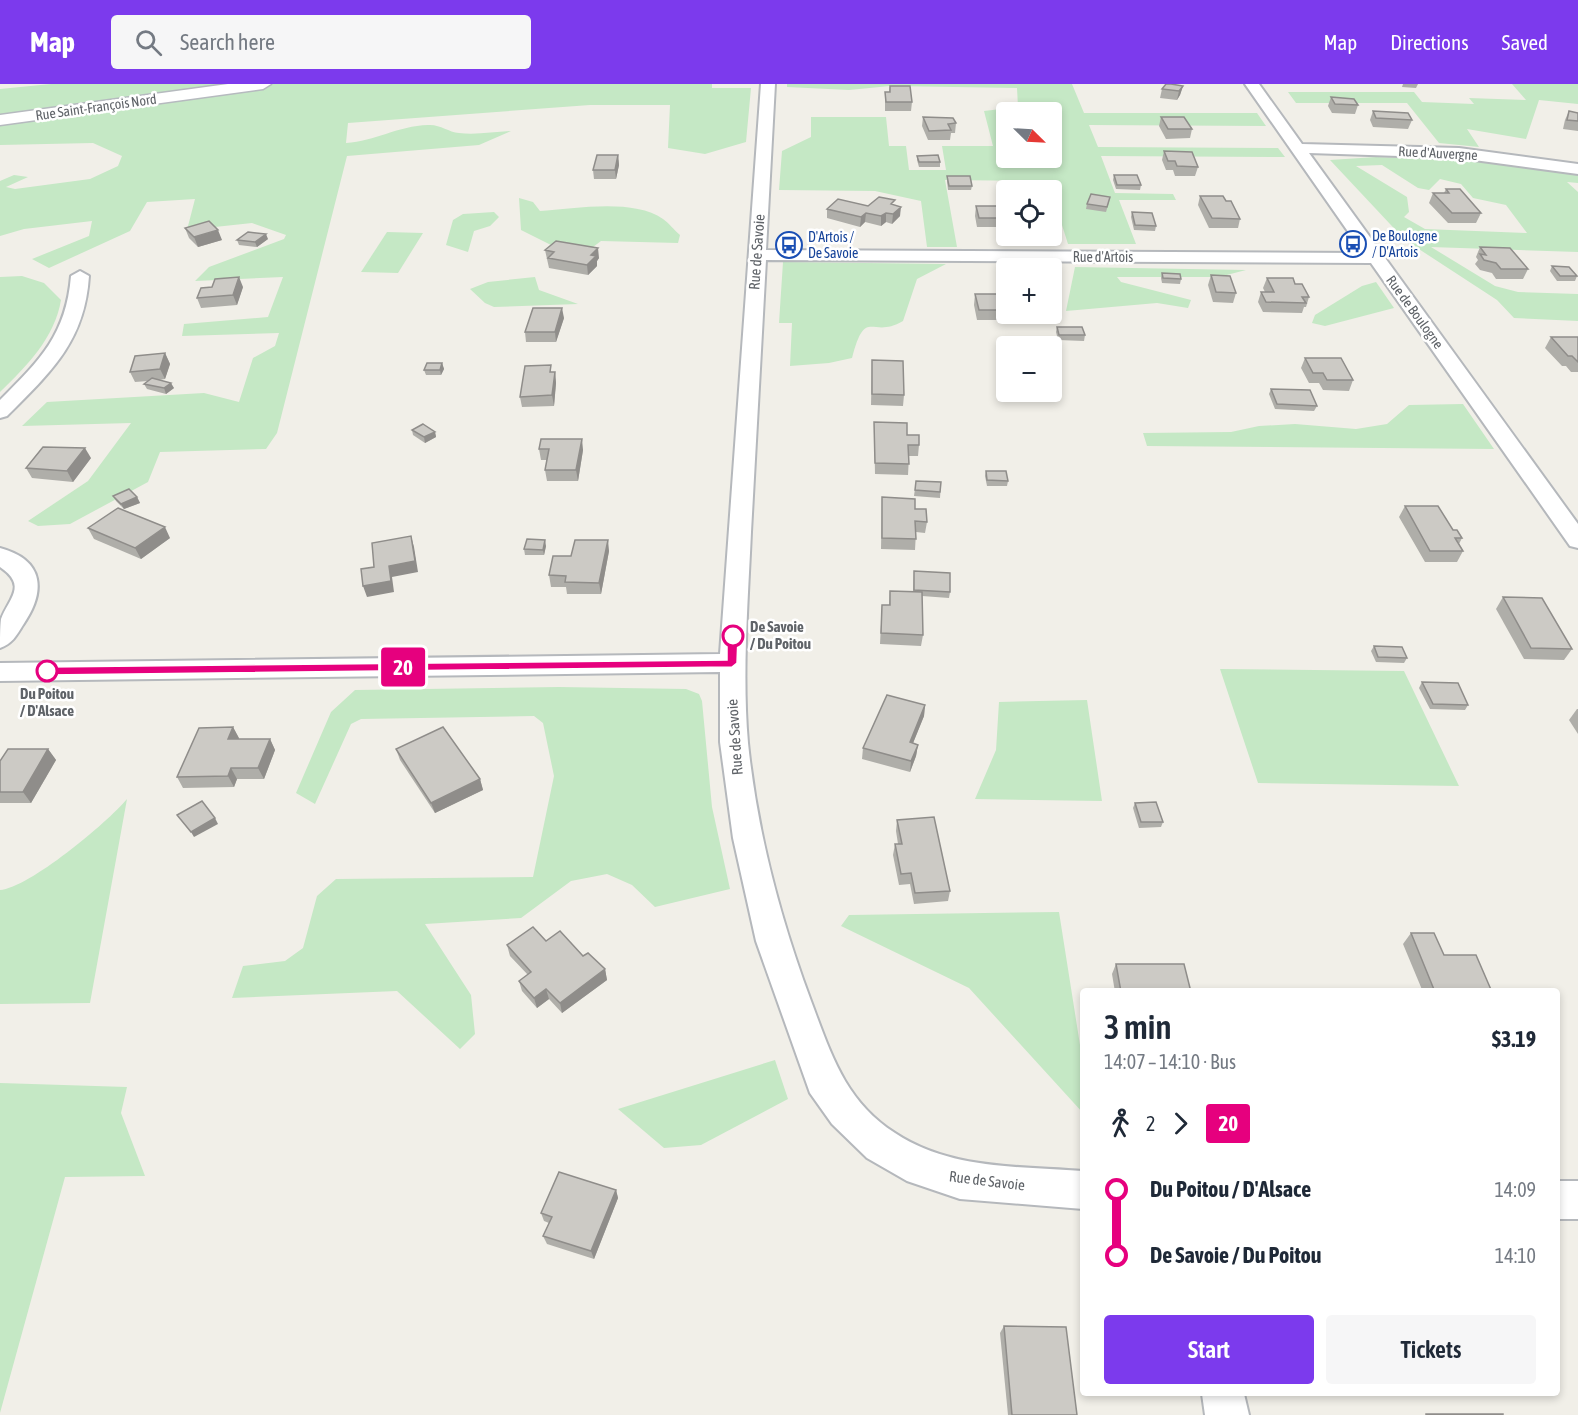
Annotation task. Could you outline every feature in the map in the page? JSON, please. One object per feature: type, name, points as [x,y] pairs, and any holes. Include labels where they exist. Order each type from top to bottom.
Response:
[{"type":"street","name":"Rue Saint-François Nord","points":[[0,120],[263,84]]},
{"type":"street","name":"Rue de Savoie","points":[[768,84],[732,663],[734,742],[748,838],[772,941],[823,1081],[845,1112],[880,1145],[920,1168],[960,1180],[1080,1190]]},
{"type":"street","name":"Rue de Boulogne","points":[[1252,84],[1578,540]]},
{"type":"street","name":"Rue d'Auvergne","points":[[1296,148],[1459,153],[1578,169]]},
{"type":"street","name":"Rue d'Artois","points":[[757,255],[1376,258]]},
{"type":"street","points":[[0,412],[52,357],[67,336],[78,306],[80,276]]},
{"type":"street","points":[[0,556],[15,564],[24,574],[28,585],[27,596],[20,611],[0,639]]},
{"type":"street","points":[[0,672],[732,663]]},
{"type":"street","points":[[1560,1200],[1578,1200]]},
{"type":"street","points":[[1223,1396],[1227,1415]]},
{"type":"green space","points":[[51,84],[712,84],[712,88],[751,88],[746,142],[705,154],[668,148],[670,105],[590,105],[348,123],[346,143],[428,125],[465,134],[511,131],[479,145],[347,156],[277,433],[266,449],[160,452],[148,482],[70,524],[38,526],[28,521],[88,481],[131,423],[22,426],[47,402],[204,393],[239,402],[253,358],[275,346],[279,333],[182,336],[184,324],[268,317],[283,277],[195,281],[209,267],[284,239],[286,235],[252,223],[187,230],[195,199],[147,202],[130,231],[49,268],[32,259],[89,236],[92,221],[24,229],[0,236],[0,181],[14,175],[28,177],[6,187],[15,189],[90,179],[118,166],[122,156],[93,143],[0,145],[0,89]]},
{"type":"green space","points":[[787,84],[1072,84],[1084,113],[1257,113],[1266,126],[1089,125],[1098,147],[1278,148],[1285,157],[1101,156],[1115,193],[1173,194],[1176,200],[1119,200],[1136,244],[1068,244],[1062,225],[1062,180],[945,180],[957,247],[927,247],[921,201],[875,191],[779,190],[782,151],[811,137],[811,117],[886,117],[889,146],[906,146],[909,170],[946,170],[942,146],[993,146],[984,111],[996,110],[996,168],[1062,168],[1062,102],[1018,102],[1017,88],[890,86],[849,90],[787,87]]},
{"type":"green space","points":[[1512,84],[1578,84],[1578,104],[1539,100],[1526,139],[1467,129],[1479,147],[1439,143],[1407,103],[1296,103],[1288,92],[1414,92],[1422,102],[1474,104],[1469,98],[1526,100]]},
{"type":"green space","points":[[1376,157],[1467,160],[1578,174],[1578,183],[1567,182],[1578,192],[1578,252],[1431,247],[1495,286],[1518,292],[1578,294],[1578,321],[1514,318],[1497,300],[1405,240],[1330,160]],"holes":[[[1382,165],[1418,188],[1429,190],[1440,179],[1461,184],[1473,198],[1506,205],[1527,233],[1425,229],[1404,217],[1409,212],[1407,197],[1356,166]]]},
{"type":"green space","points":[[519,198],[533,202],[540,211],[603,206],[636,209],[665,221],[680,235],[678,243],[601,241],[585,253],[559,249],[521,230]]},
{"type":"green space","points":[[494,212],[499,217],[490,226],[474,231],[468,252],[446,245],[453,220],[463,214]]},
{"type":"green space","points":[[387,232],[423,233],[398,273],[361,272]]},
{"type":"green space","points":[[783,262],[946,264],[917,279],[903,321],[892,326],[866,328],[861,333],[852,358],[829,363],[790,366],[792,323],[779,323]]},
{"type":"green space","points":[[1075,267],[1246,270],[1219,277],[1117,277],[1121,282],[1191,300],[1188,308],[1157,303],[1066,311]]},
{"type":"green space","points":[[22,276],[44,283],[61,300],[58,314],[46,339],[30,361],[0,392],[0,277]]},
{"type":"green space","points":[[535,277],[539,290],[578,304],[494,307],[485,303],[470,289],[488,282]]},
{"type":"green space","points":[[1376,282],[1394,308],[1325,326],[1312,323],[1315,315],[1362,286]]},
{"type":"green space","points":[[1463,404],[1494,449],[1147,446],[1143,433],[1231,432],[1259,426],[1295,424],[1356,429],[1387,424],[1409,405]]},
{"type":"green space","points":[[1220,669],[1404,671],[1459,786],[1258,783]]},
{"type":"green space","points":[[559,687],[686,689],[699,694],[702,701],[712,807],[730,889],[655,907],[632,885],[607,874],[571,881],[521,918],[425,924],[471,995],[475,1034],[460,1049],[397,991],[232,998],[243,966],[285,961],[303,948],[317,896],[336,879],[533,877],[554,776],[543,723],[534,716],[361,719],[351,724],[315,804],[296,793],[331,712],[355,690]]},
{"type":"green space","points":[[1087,700],[1102,801],[975,799],[996,750],[999,702]]},
{"type":"green space","points":[[127,799],[90,1003],[0,1004],[0,890],[13,887],[48,867],[86,838]]},
{"type":"green space","points":[[1059,912],[1080,1045],[1080,1110],[969,988],[841,926],[849,915]]},
{"type":"green space","points":[[775,1060],[788,1099],[701,1145],[664,1148],[618,1109]]},
{"type":"green space","points":[[0,1083],[127,1087],[121,1113],[145,1176],[65,1177],[0,1413]]},
{"type":"building","points":[[1166,84],[1183,86],[1179,91],[1162,89]]},
{"type":"building","points":[[890,86],[910,86],[912,102],[886,102],[885,92],[890,92]]},
{"type":"building","points":[[1331,97],[1354,99],[1358,105],[1335,104]]},
{"type":"building","points":[[1373,111],[1408,113],[1412,120],[1376,118]]},
{"type":"building","points":[[1569,111],[1578,113],[1578,121],[1567,120]]},
{"type":"building","points":[[923,117],[953,118],[956,123],[948,124],[951,130],[929,131]]},
{"type":"building","points":[[1161,117],[1184,117],[1192,129],[1168,129]]},
{"type":"building","points":[[1164,151],[1192,152],[1198,167],[1177,166],[1175,161],[1168,161]]},
{"type":"building","points":[[597,155],[618,155],[615,170],[593,170]]},
{"type":"building","points":[[938,155],[940,162],[919,162],[917,156]]},
{"type":"building","points":[[1114,175],[1137,175],[1141,185],[1117,185]]},
{"type":"building","points":[[947,176],[970,176],[972,186],[949,186]]},
{"type":"building","points":[[1446,189],[1460,189],[1481,213],[1452,213],[1433,193],[1449,193]]},
{"type":"building","points":[[1091,194],[1110,197],[1107,207],[1087,204]]},
{"type":"building","points":[[1200,196],[1223,196],[1226,201],[1231,201],[1240,219],[1212,218]]},
{"type":"building","points":[[879,197],[895,200],[891,204],[901,207],[893,214],[886,213],[881,216],[866,213],[861,217],[827,209],[838,199],[868,206]]},
{"type":"building","points":[[976,206],[996,206],[996,218],[979,218]]},
{"type":"building","points":[[1132,212],[1152,213],[1156,226],[1135,225]]},
{"type":"building","points":[[209,221],[218,230],[194,237],[185,228]]},
{"type":"building","points":[[248,232],[266,234],[255,242],[237,240]]},
{"type":"building","points":[[556,241],[598,248],[591,255],[596,256],[587,265],[548,258],[554,252],[545,250]]},
{"type":"building","points":[[1480,247],[1510,248],[1528,269],[1501,269],[1496,263],[1484,260],[1480,254],[1486,255]]},
{"type":"building","points":[[1552,266],[1569,267],[1577,276],[1560,276]]},
{"type":"building","points":[[1162,273],[1180,274],[1181,279],[1163,278]]},
{"type":"building","points":[[1211,275],[1230,276],[1236,293],[1216,292]]},
{"type":"building","points":[[239,277],[233,295],[197,298],[201,288],[212,287],[215,279]]},
{"type":"building","points":[[1267,278],[1293,278],[1295,284],[1302,284],[1309,297],[1302,297],[1306,303],[1266,302],[1261,292],[1274,292]]},
{"type":"building","points":[[975,294],[996,294],[996,310],[979,310]]},
{"type":"building","points":[[533,308],[562,308],[555,332],[525,332]]},
{"type":"building","points":[[1057,327],[1082,327],[1085,335],[1059,335]]},
{"type":"building","points":[[1551,337],[1578,337],[1578,362],[1572,356],[1568,356]]},
{"type":"building","points":[[165,353],[160,369],[130,372],[135,356]]},
{"type":"building","points":[[1305,358],[1341,358],[1353,380],[1327,380],[1323,373],[1313,373]]},
{"type":"building","points":[[872,360],[903,361],[904,395],[872,394]]},
{"type":"building","points":[[427,363],[442,363],[440,370],[424,370]]},
{"type":"building","points":[[551,365],[550,372],[555,372],[552,395],[520,397],[525,366]]},
{"type":"building","points":[[152,378],[171,383],[164,388],[144,384]]},
{"type":"building","points":[[1271,389],[1310,390],[1317,406],[1277,404]]},
{"type":"building","points":[[874,422],[907,423],[907,435],[919,435],[919,445],[908,445],[909,464],[875,463]]},
{"type":"building","points":[[423,424],[435,432],[424,437],[412,430]]},
{"type":"building","points":[[541,439],[582,439],[576,470],[545,470],[549,449],[539,449]]},
{"type":"building","points":[[43,447],[85,448],[67,471],[26,468]]},
{"type":"building","points":[[986,471],[1006,471],[1008,481],[987,480]]},
{"type":"building","points":[[916,481],[941,482],[940,492],[915,490]]},
{"type":"building","points":[[129,489],[137,497],[121,504],[113,496]]},
{"type":"building","points":[[882,497],[915,499],[915,509],[926,509],[927,522],[915,521],[916,539],[882,538]]},
{"type":"building","points":[[1405,506],[1438,506],[1453,530],[1457,530],[1462,538],[1455,538],[1463,551],[1430,551]]},
{"type":"building","points":[[118,508],[165,527],[135,548],[88,528]]},
{"type":"building","points":[[411,536],[415,561],[389,566],[391,581],[363,586],[361,569],[374,567],[372,543]]},
{"type":"building","points":[[527,539],[545,540],[543,550],[524,549]]},
{"type":"building","points":[[575,540],[608,540],[599,583],[565,582],[566,576],[549,575],[553,556],[571,556]]},
{"type":"building","points":[[914,571],[950,573],[950,592],[914,590]]},
{"type":"building","points":[[890,591],[922,592],[923,635],[881,633],[882,605],[890,605]]},
{"type":"building","points":[[1503,597],[1542,598],[1572,649],[1531,648]]},
{"type":"building","points":[[1374,646],[1402,647],[1407,658],[1378,657]]},
{"type":"building","points":[[1422,682],[1458,683],[1468,705],[1433,704]]},
{"type":"building","points":[[887,695],[925,705],[910,742],[918,745],[911,761],[863,748]]},
{"type":"building","points":[[233,727],[228,739],[270,739],[258,768],[231,768],[228,776],[177,777],[199,728]]},
{"type":"building","points":[[443,727],[480,779],[431,803],[396,749]]},
{"type":"building","points":[[8,749],[48,749],[23,792],[0,792],[0,761]]},
{"type":"building","points":[[202,801],[215,818],[191,832],[177,815]]},
{"type":"building","points":[[1156,802],[1163,822],[1141,822],[1135,803]]},
{"type":"building","points":[[934,817],[950,891],[915,893],[911,873],[901,874],[895,844],[902,844],[897,820]]},
{"type":"building","points":[[533,927],[546,941],[560,931],[583,956],[588,953],[605,969],[560,1003],[546,989],[534,998],[519,981],[531,972],[507,945]]},
{"type":"building","points":[[1411,933],[1434,933],[1444,955],[1476,955],[1490,988],[1433,988]]},
{"type":"building","points":[[1116,964],[1184,964],[1190,988],[1120,988]]},
{"type":"building","points":[[559,1172],[616,1190],[591,1251],[543,1236],[552,1217],[541,1213]]},
{"type":"building","points":[[1004,1326],[1066,1327],[1077,1415],[1012,1415]]},
{"type":"building","points":[[1503,1414],[1503,1415],[1426,1415]]},
{"type":"bus line","name":"20","points":[[47,671],[732,663],[733,636]]},
{"type":"place","name":"De Boulogne / D'Artois","points":[[1353,244]]},
{"type":"place","name":"D'Artois / De Savoie","points":[[789,245]]},
{"type":"place","name":"De Savoie / Du Poitou","points":[[733,636]]},
{"type":"place","name":"Du Poitou / D'Alsace","points":[[47,671]]}]
